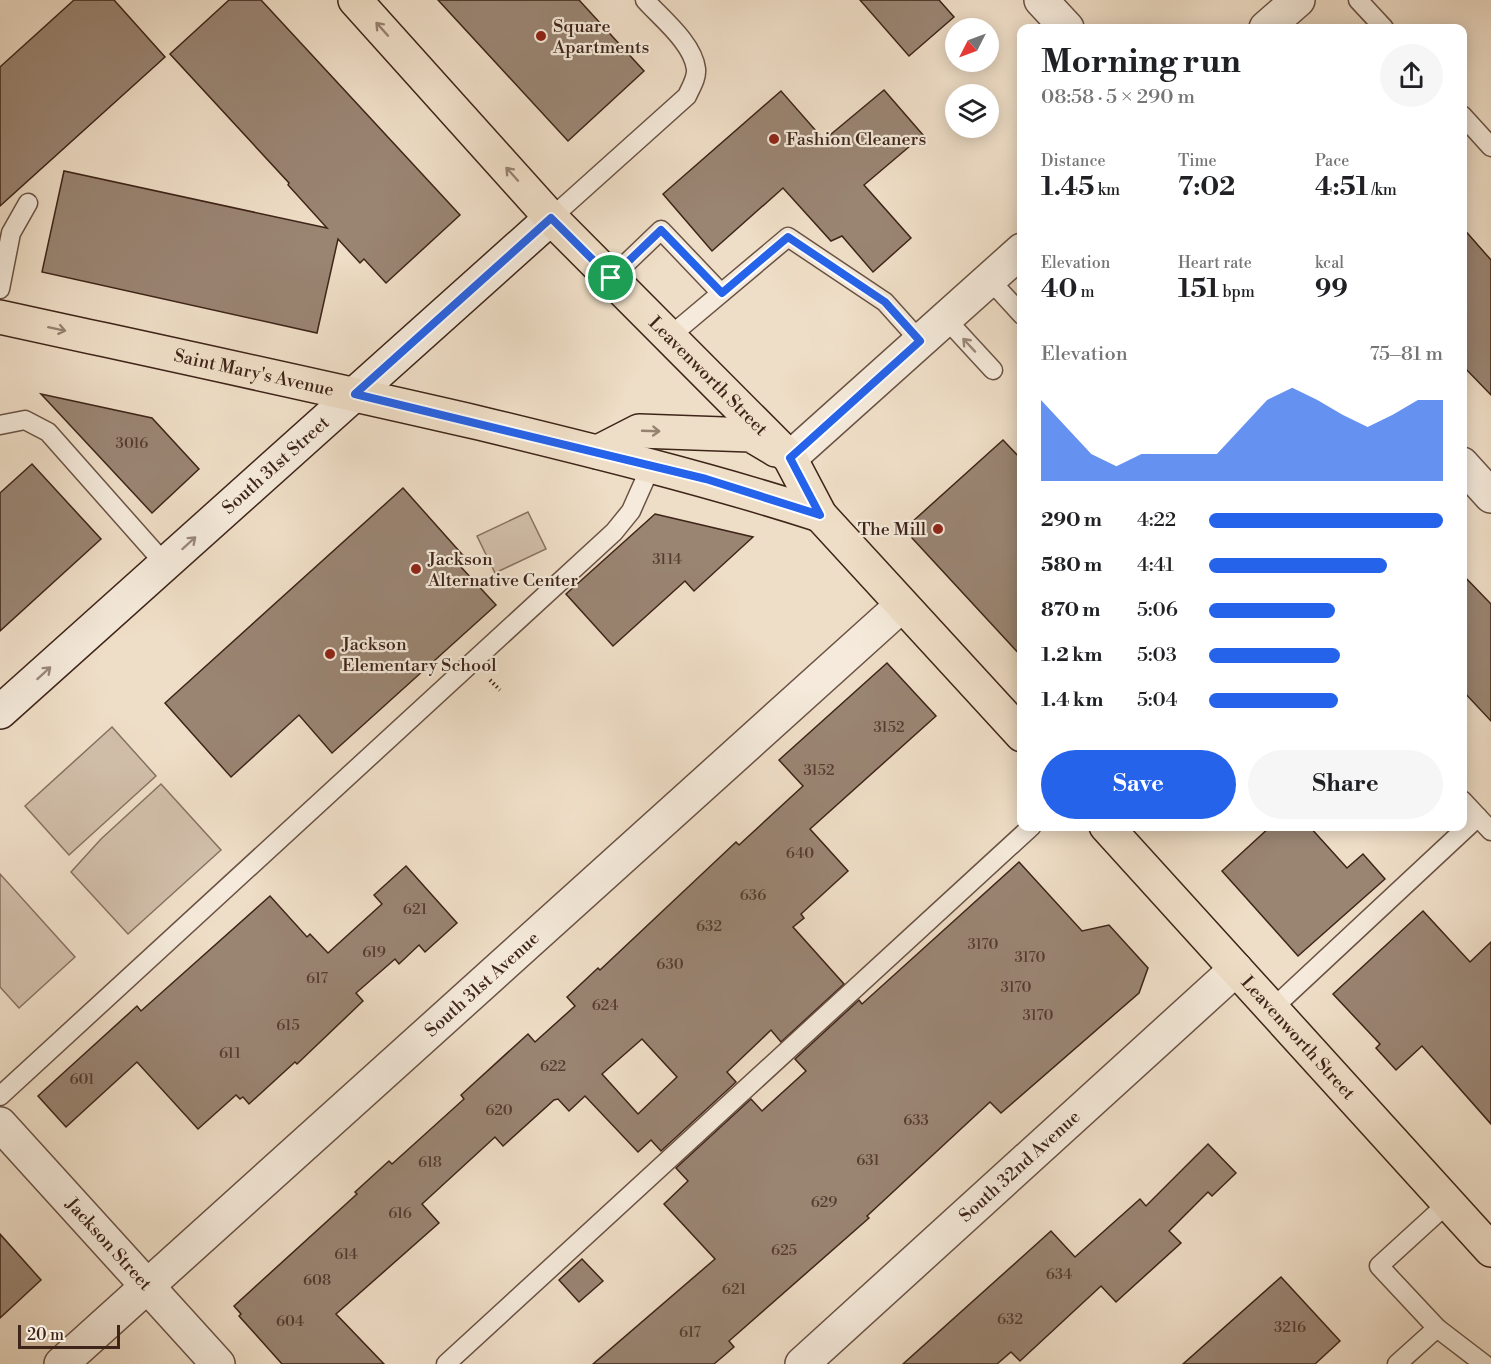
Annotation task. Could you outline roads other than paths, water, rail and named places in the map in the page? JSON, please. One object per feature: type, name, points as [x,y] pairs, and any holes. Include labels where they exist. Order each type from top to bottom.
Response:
[{"type":"main road","name":"Leavenworth Street","points":[[356,0],[551,218],[790,458],[820,515],[1017,730]]},
{"type":"main road","name":"Saint Mary's Avenue","points":[[0,317],[355,394],[598,452],[706,479],[820,515]]},
{"type":"main road","points":[[598,452],[639,431],[751,435],[790,458]]},
{"type":"main road","name":"Leavenworth Street","points":[[1111,831],[1491,1250]]},
{"type":"street","points":[[1041,0],[1063,24]]},
{"type":"street","points":[[1271,24],[1298,0]]},
{"type":"street","name":"South 31st Street","points":[[0,712],[551,218]]},
{"type":"street","points":[[790,458],[1017,254]]},
{"type":"street","points":[[1467,470],[1491,496]]},
{"type":"street","name":"South 31st Avenue","points":[[61,1364],[902,605]]},
{"type":"street","name":"South 32nd Avenue","points":[[802,1364],[1236,969]]},
{"type":"street","name":"Jackson Street","points":[[0,1124],[218,1364]]},
{"type":"lane","points":[[551,218],[687,96],[694,82],[696,69],[691,53],[645,0]]},
{"type":"lane","points":[[1358,0],[1380,24]]},
{"type":"lane","points":[[1467,121],[1491,147]]},
{"type":"lane","points":[[0,289],[11,233],[28,204]]},
{"type":"lane","points":[[611,278],[661,230],[722,293]]},
{"type":"lane","points":[[669,337],[788,237],[885,302],[920,341]]},
{"type":"lane","points":[[989,279],[1017,310]]},
{"type":"lane","points":[[946,319],[993,370]]},
{"type":"lane","points":[[0,425],[25,420],[48,432],[165,564]]},
{"type":"lane","points":[[0,1096],[614,531],[631,511],[651,466]]},
{"type":"lane","points":[[1467,805],[1491,831]]},
{"type":"lane","points":[[1467,827],[1478,817]]},
{"type":"lane","points":[[446,1364],[1027,831]]},
{"type":"lane","points":[[1272,1009],[1463,831]]},
{"type":"lane","points":[[1448,1203],[1379,1266],[1437,1328],[1484,1364]]},
{"type":"lane","points":[[1397,1364],[1437,1328]]},
{"type":"place","name":"Square Apartments","points":[[541,36]]},
{"type":"place","name":"Fashion Cleaners","points":[[774,139]]},
{"type":"place","name":"The Mill","points":[[938,529]]},
{"type":"place","name":"Jackson Alternative Center","points":[[416,569]]},
{"type":"place","name":"Jackson Elementary School","points":[[330,654]]}]
